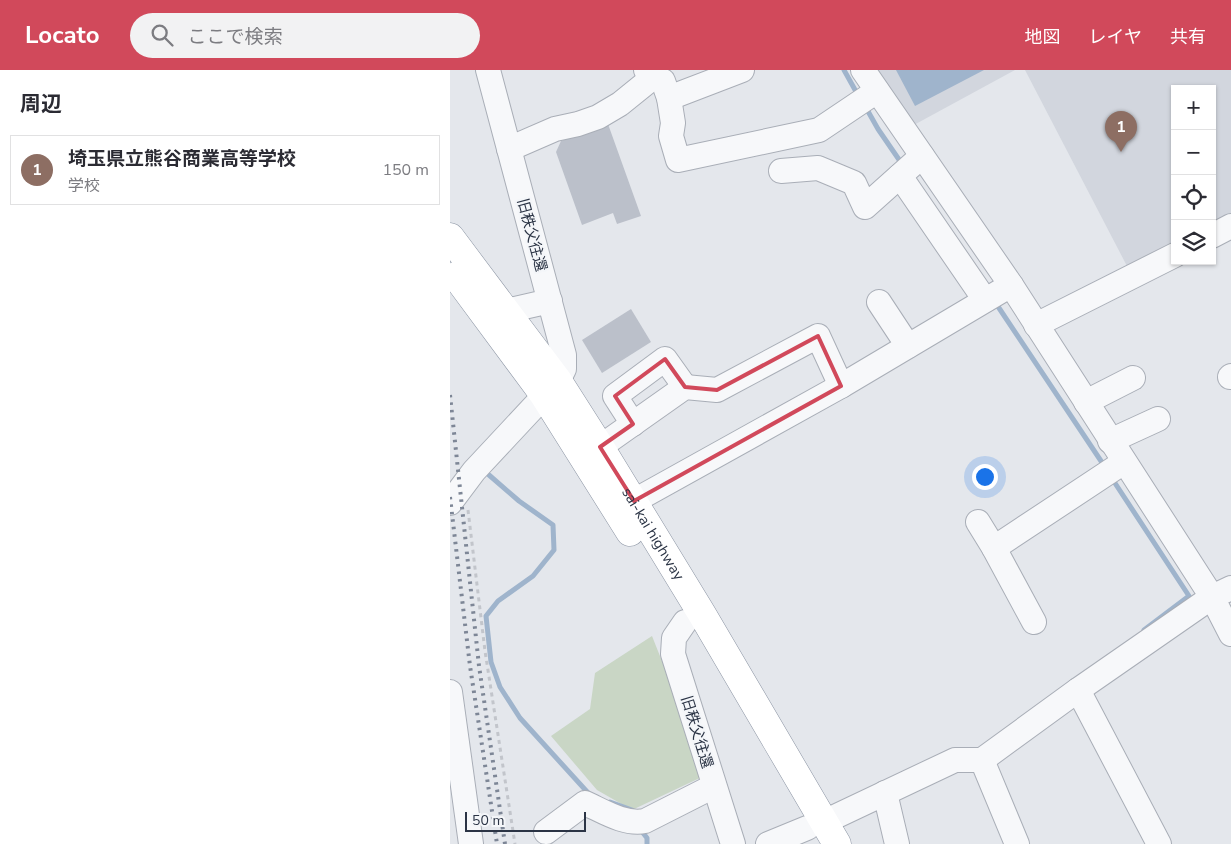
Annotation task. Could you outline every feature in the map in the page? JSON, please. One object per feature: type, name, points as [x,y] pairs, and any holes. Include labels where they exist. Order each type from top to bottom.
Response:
[{"type":"highway","name":"sai-kai highway","points":[[450,236],[506,311],[685,622],[821,834]]},
{"type":"highway","name":"sai-kai highway","points":[[450,268],[600,447],[702,614],[821,834]]},
{"type":"street","name":"旧秩父往還","points":[[488,70],[564,355],[564,369],[551,388]]},
{"type":"street","points":[[670,98],[742,70]]},
{"type":"street","points":[[863,70],[1011,285],[1124,462],[1222,592],[1231,634]]},
{"type":"street","points":[[509,149],[554,128],[578,124],[598,117],[620,104],[648,75],[663,81],[670,98],[673,122],[671,136],[678,160],[819,130],[877,91]]},
{"type":"street","points":[[782,171],[818,168],[854,183],[865,207],[922,156]]},
{"type":"street","points":[[900,176],[985,300]]},
{"type":"street","points":[[1216,234],[1231,226]]},
{"type":"street","points":[[1036,325],[1171,257]]},
{"type":"street","points":[[634,501],[841,386],[1011,285]]},
{"type":"street","points":[[506,311],[550,301]]},
{"type":"street","points":[[879,302],[908,346]]},
{"type":"street","points":[[600,447],[685,388],[718,390],[818,336],[841,386]]},
{"type":"street","points":[[633,424],[615,396],[665,359],[685,388]]},
{"type":"street","points":[[1086,402],[1132,378]]},
{"type":"street","points":[[450,503],[474,471],[551,388]]},
{"type":"street","points":[[1110,440],[1158,420]]},
{"type":"street","points":[[994,548],[1124,462]]},
{"type":"street","points":[[978,522],[1034,622]]},
{"type":"street","points":[[768,844],[821,834],[885,793],[955,760],[982,760],[1078,690],[1222,592]]},
{"type":"street","name":"旧秩父往還","points":[[685,622],[674,638],[673,654],[733,844]]},
{"type":"street","points":[[1078,690],[1159,844]]},
{"type":"street","points":[[450,692],[471,844]]},
{"type":"street","points":[[982,760],[1017,844]]},
{"type":"street","points":[[546,832],[584,803],[620,819],[636,822],[645,821],[714,786]]},
{"type":"street","points":[[885,793],[897,844]]},
{"type":"path","points":[[465,483],[484,652],[515,844]]},
{"type":"highlighted area","points":[[818,336],[841,386],[634,501],[600,447],[633,424],[615,396],[665,359],[685,387],[717,390]]},
{"type":"shaded area","points":[[878,70],[1015,70],[912,126]]},
{"type":"shaded area","points":[[1025,70],[1231,70],[1231,215],[1216,223],[1216,85],[1171,85],[1171,246],[1128,268]]},
{"type":"green space","points":[[652,636],[683,714],[704,776],[632,810],[597,790],[551,736],[590,709],[595,673]]},
{"type":"water","points":[[896,70],[984,70],[915,106]]},
{"type":"building","points":[[608,124],[641,216],[617,224],[613,213],[582,225],[556,152],[561,141]]},
{"type":"building","points":[[631,309],[651,342],[602,373],[582,340]]},
{"type":"waterway","points":[[844,70],[859,97]]},
{"type":"waterway","points":[[865,106],[902,164]]},
{"type":"waterway","points":[[995,302],[1105,467]]},
{"type":"waterway","points":[[489,475],[519,501],[553,525],[554,550],[533,576],[498,601],[486,616],[491,662],[500,687],[520,718],[590,795]]},
{"type":"waterway","points":[[1111,477],[1189,596],[1144,630]]},
{"type":"waterway","points":[[610,802],[632,810]]},
{"type":"waterway","points":[[640,829],[647,838],[647,844]]},
{"type":"railway","points":[[450,395],[479,666],[505,844]]},
{"type":"railway","points":[[450,497],[470,666],[497,844]]},
{"type":"place","name":"埼玉県立熊谷商業高等学校","points":[[1121,152]]}]
